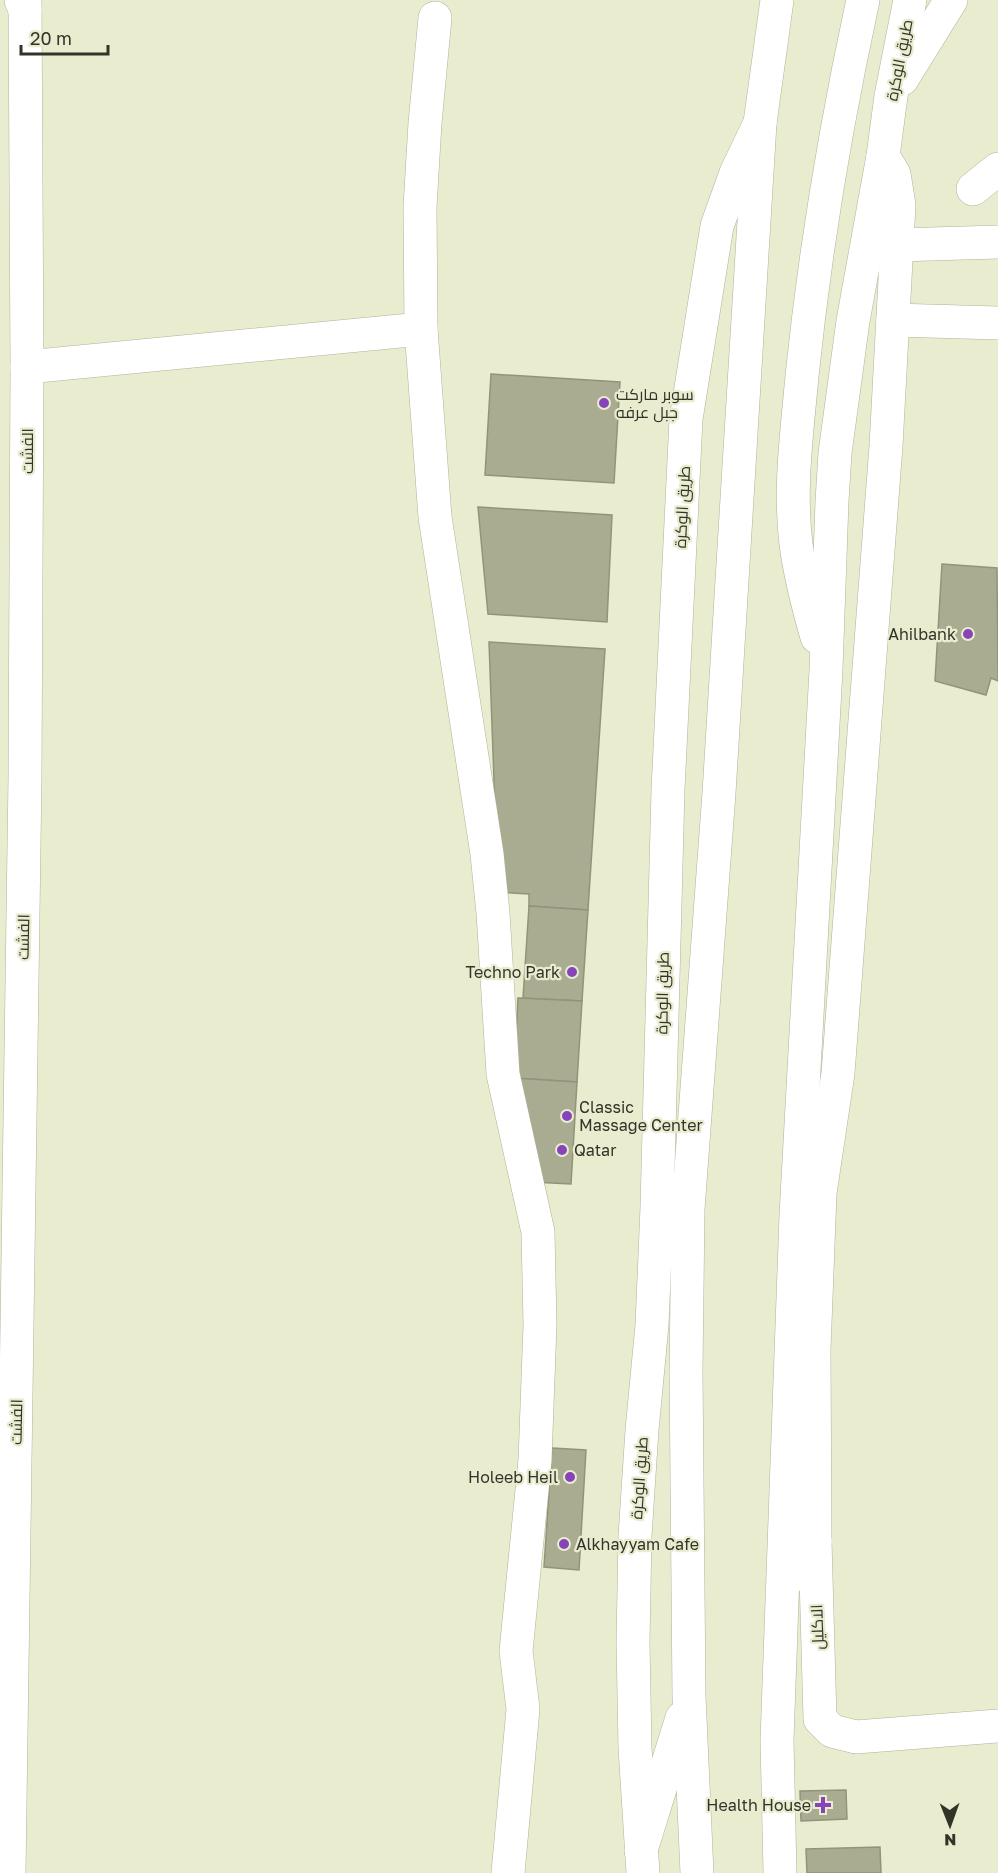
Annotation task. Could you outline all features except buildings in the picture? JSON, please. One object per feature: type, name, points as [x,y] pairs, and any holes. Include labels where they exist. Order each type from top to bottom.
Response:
[{"type":"main road","points":[[826,670],[807,600],[796,544],[793,500],[795,450],[808,316],[826,190],[863,0]]},
{"type":"main road","name":"طريق الوكرة","points":[[780,1873],[777,1740],[796,1215],[836,453],[853,321],[883,156],[891,96],[910,0]]},
{"type":"main road","points":[[891,96],[951,0]]},
{"type":"main road","name":"الفشت","points":[[9,1873],[6,1828],[8,1396],[25,777],[27,367],[13,115],[25,2]]},
{"type":"main road","name":"طريق الوكرة","points":[[697,1873],[689,1696],[686,1371],[688,1209],[719,793],[760,123],[770,8]]},
{"type":"main road","points":[[435,18],[420,207],[421,329],[435,517],[487,854],[503,1074],[538,1232],[540,1325],[535,1460],[516,1651],[523,1709],[508,1873]]},
{"type":"main road","name":"طريق الوكرة","points":[[642,1861],[635,1736],[633,1642],[635,1536],[655,1266],[668,790],[686,419],[717,226],[736,173],[760,123]]},
{"type":"main road","points":[[883,156],[894,174],[899,205],[893,311]]},
{"type":"main road","points":[[973,189],[998,169]]},
{"type":"main road","points":[[897,245],[998,242]]},
{"type":"main road","points":[[893,311],[953,302]]},
{"type":"main road","points":[[893,311],[998,323]]},
{"type":"main road","name":"الاكليل","points":[[893,311],[886,446],[838,1073],[820,1193],[814,1350],[815,1541],[820,1719],[832,1731],[856,1737],[998,1726]]},
{"type":"main road","points":[[27,367],[421,329]]},
{"type":"main road","points":[[784,1584],[815,1541]]},
{"type":"main road","points":[[642,1861],[689,1696]]},
{"type":"place","name":"سوبر ماركت جبل عرفه","points":[[604,403]]},
{"type":"place","name":"Ahilbank","points":[[968,634]]},
{"type":"place","name":"Techno Park","points":[[572,972]]},
{"type":"place","name":"Classic Massage Center","points":[[567,1116]]},
{"type":"place","name":"Qatar","points":[[562,1150]]},
{"type":"place","name":"Holeeb Heil","points":[[570,1477]]},
{"type":"place","name":"Alkhayyam Cafe","points":[[564,1544]]},
{"type":"place","name":"Health House","points":[[823,1805]]}]
